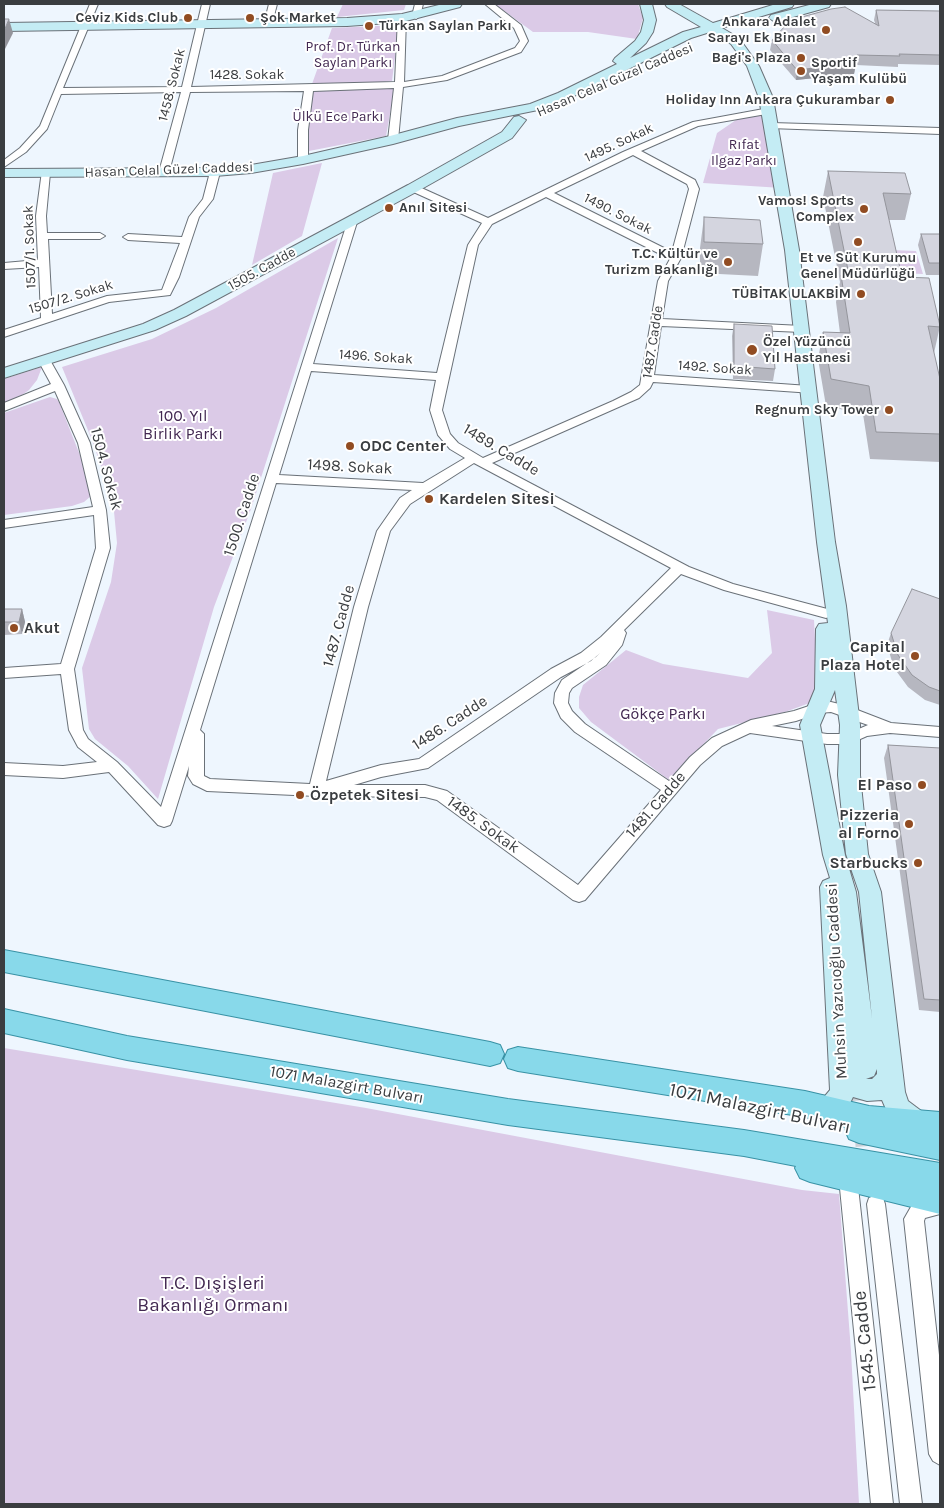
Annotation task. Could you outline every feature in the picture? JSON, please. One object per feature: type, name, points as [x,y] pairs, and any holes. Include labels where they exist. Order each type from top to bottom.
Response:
[{"type":"main road","points":[[4,27],[268,24],[402,18],[418,10],[456,4]]},
{"type":"main road","points":[[602,77],[640,43],[647,32],[650,20],[646,4]]},
{"type":"main road","name":"Muhsin Yazıcıoğlu Caddesi","points":[[654,4],[706,32],[724,34],[735,41],[759,78],[771,118],[792,250],[826,542],[829,611],[826,677],[824,696],[811,721],[812,736],[846,854],[870,892],[892,1092],[898,1108],[927,1123]]},
{"type":"main road","name":"Hasan Celal Güzel Caddesi","points":[[514,116],[706,32],[788,4]]},
{"type":"main road","points":[[724,34],[825,4]]},
{"type":"main road","points":[[673,5],[705,14],[724,15],[761,12]]},
{"type":"main road","name":"Muhsin Yazıcıoğlu Caddesi","points":[[673,5],[759,78]]},
{"type":"main road","name":"Hasan Celal Güzel Caddesi","points":[[4,173],[215,172],[251,169],[303,160],[420,133],[547,111],[657,63],[706,32]]},
{"type":"main road","name":"1505. Cadde","points":[[4,374],[149,326],[180,313],[413,188],[507,135],[514,116]]},
{"type":"main road","points":[[494,119],[507,135]]},
{"type":"main road","name":"Muhsin Yazıcıoğlu Caddesi","points":[[805,1104],[830,1108],[839,1099],[853,1072],[845,892],[850,725],[829,611]]},
{"type":"main road","name":"Muhsin Yazıcıoğlu Caddesi","points":[[846,854],[831,888],[853,1072]]},
{"type":"main road","points":[[4,961],[490,1054]]},
{"type":"main road","name":"1071 Malazgirt Bulvarı","points":[[4,1021],[127,1048],[508,1112],[744,1143],[940,1176]]},
{"type":"main road","name":"1071 Malazgirt Bulvarı","points":[[518,1059],[805,1104],[869,1119],[927,1123]]},
{"type":"main road","name":"1071 Malazgirt Bulvarı","points":[[580,1069],[940,1147]]},
{"type":"main road","points":[[853,1072],[847,1084],[867,1090],[878,1090],[890,1078]]},
{"type":"main road","name":"1071 Malazgirt Bulvarı","points":[[693,1137],[940,1200]]},
{"type":"street","points":[[4,164],[23,150],[44,127],[57,91],[94,4]]},
{"type":"street","name":"1458. Sokak","points":[[164,172],[206,4]]},
{"type":"street","points":[[268,24],[273,4]]},
{"type":"street","name":"1428. Sokak","points":[[57,91],[400,85],[444,78],[518,50],[524,41],[518,27],[489,4]]},
{"type":"street","points":[[393,140],[400,85],[402,18]]},
{"type":"street","points":[[303,160],[303,130],[308,88]]},
{"type":"street","name":"1495. Sokak","points":[[488,222],[633,151],[696,124],[771,118],[940,131]]},
{"type":"street","name":"1487. Cadde","points":[[316,790],[361,607],[384,531],[405,501],[425,487],[478,460],[635,395],[646,386],[649,378],[663,281],[676,258],[694,189],[691,182],[633,151]]},
{"type":"street","name":"1507/2. Sokak","points":[[4,334],[108,299],[166,293],[174,277],[194,217],[208,199],[215,172]]},
{"type":"street","name":"1507/1. Sokak","points":[[45,173],[41,216],[47,319]]},
{"type":"street","points":[[413,188],[488,222]]},
{"type":"street","name":"1490. Sokak","points":[[547,194],[676,258]]},
{"type":"street","name":"1500. Cadde","points":[[164,821],[353,219]]},
{"type":"street","name":"1489. Cadde","points":[[488,222],[473,245],[442,377],[436,410],[444,435],[454,446],[478,460],[680,567],[721,584],[829,611]]},
{"type":"street","points":[[42,236],[100,236]]},
{"type":"street","points":[[128,237],[187,240]]},
{"type":"street","points":[[4,266],[44,263]]},
{"type":"street","points":[[656,322],[802,329]]},
{"type":"street","name":"1504. Sokak","points":[[45,362],[84,443],[100,510],[103,548],[67,668],[76,730],[83,743],[112,766],[164,821]]},
{"type":"street","name":"1496. Sokak","points":[[307,367],[442,377]]},
{"type":"street","name":"1492. Sokak","points":[[649,378],[809,390]]},
{"type":"street","points":[[4,407],[58,386]]},
{"type":"street","name":"1498. Sokak","points":[[272,479],[425,487]]},
{"type":"street","points":[[4,524],[100,510]]},
{"type":"street","name":"1486. Cadde","points":[[197,715],[196,776],[198,780],[207,785],[316,790],[382,771],[423,764],[556,673],[586,656],[620,626],[680,567]]},
{"type":"street","points":[[620,626],[617,642],[601,661],[567,684],[562,693],[561,703],[566,714],[580,728],[670,789]]},
{"type":"street","points":[[4,673],[67,668]]},
{"type":"street","name":"1481. Cadde","points":[[579,895],[670,789],[717,742],[745,728],[818,708],[831,707],[846,711],[890,728]]},
{"type":"street","name":"1481. Cadde","points":[[745,728],[827,739],[849,738],[864,730],[890,728],[940,732]]},
{"type":"street","points":[[4,769],[63,772],[112,766]]},
{"type":"street","name":"1485. Sokak","points":[[316,790],[426,791],[442,795],[579,895]]},
{"type":"street","name":"1545. Cadde","points":[[848,1178],[882,1504]]},
{"type":"street","name":"1545. Cadde","points":[[876,1204],[910,1504]]},
{"type":"street","points":[[940,1205],[918,1211],[914,1218],[940,1454]]},
{"type":"green space","points":[[343,4],[406,4],[404,10],[337,17]]},
{"type":"green space","points":[[489,4],[638,4],[643,18],[637,39],[588,32],[533,32],[503,10],[498,11]]},
{"type":"green space","name":"Prof. Dr. Türkan Saylan Parkı","points":[[399,25],[392,81],[346,85],[312,84],[332,28]]},
{"type":"green space","name":"Ülkü Ece Parkı","points":[[395,86],[386,136],[309,151],[306,122],[310,90]]},
{"type":"green space","name":"Rıfat Ilgaz Parkı","points":[[769,111],[782,188],[703,183],[717,133],[736,120]]},
{"type":"green space","points":[[322,163],[302,236],[252,265],[273,173]]},
{"type":"green space","name":"100. Yıl Birlik Parkı","points":[[338,238],[251,509],[214,607],[158,799],[128,766],[95,739],[89,729],[82,668],[111,582],[117,543],[113,501],[92,440],[62,367],[152,339],[216,308]]},
{"type":"green space","points":[[892,250],[916,251],[923,274],[898,273]]},
{"type":"green space","points":[[42,367],[37,380],[29,390],[18,398],[4,404],[4,379]]},
{"type":"green space","points":[[50,397],[57,399],[59,402],[87,473],[91,496],[84,502],[72,506],[4,515],[4,413]]},
{"type":"green space","name":"Gökçe Parkı","points":[[767,610],[814,620],[818,695],[815,701],[785,712],[718,729],[669,780],[591,722],[579,708],[579,697],[583,685],[626,650],[663,664],[748,678],[772,653]]},
{"type":"green space","name":"T.C. Dışişleri Bakanlığı Ormanı","points":[[4,1048],[366,1108],[802,1190],[839,1194],[851,1351],[859,1504],[4,1504]]},
{"type":"building","points":[[845,7],[879,26],[876,10],[940,11],[940,55],[857,55],[856,63],[797,70],[772,40],[787,24],[798,18]]},
{"type":"building","points":[[4,19],[9,19],[4,31]]},
{"type":"building","points":[[828,171],[905,173],[911,194],[883,193],[902,277],[929,278],[940,326],[928,326],[940,379],[940,434],[876,432],[869,386],[831,379],[823,332],[850,333],[841,275],[849,275]]},
{"type":"building","points":[[704,217],[760,220],[763,244],[704,242]]},
{"type":"building","points":[[921,234],[940,234],[940,263],[929,263]]},
{"type":"building","name":"Özel Yüzüncü Yıl Hastanesi","points":[[734,324],[772,326],[775,369],[734,366]]},
{"type":"building","name":"Capital Plaza Hotel","points":[[912,589],[940,599],[940,691],[929,687],[912,675],[898,655],[891,633]]},
{"type":"building","points":[[4,609],[22,609],[19,622],[4,622]]},
{"type":"building","points":[[888,745],[940,748],[940,1000],[924,999]]},
{"type":"tunnel","points":[[865,1069],[874,1183]]},
{"type":"place","name":"Ceviz Kids Club","points":[[188,18]]},
{"type":"place","name":"Şok Market","points":[[250,18]]},
{"type":"place","name":"Türkan Saylan Parkı","points":[[369,26]]},
{"type":"place","name":"Ankara Adalet Sarayı Ek Binası","points":[[826,30]]},
{"type":"place","name":"Bagi's Plaza","points":[[801,58]]},
{"type":"place","name":"Sportif Yaşam Kulübü","points":[[801,71]]},
{"type":"place","name":"Holiday Inn Ankara Çukurambar","points":[[890,100]]},
{"type":"place","name":"Anıl Sitesi","points":[[389,208]]},
{"type":"place","name":"Vamos! Sports Complex","points":[[864,209]]},
{"type":"place","name":"Et ve Süt Kurumu Genel Müdürlüğü","points":[[858,242]]},
{"type":"place","name":"T.C. Kültür ve Turizm Bakanlığı","points":[[728,262]]},
{"type":"place","name":"TÜBİTAK ULAKBİM","points":[[861,294]]},
{"type":"place","name":"Özel Yüzüncü Yıl Hastanesi","points":[[752,350]]},
{"type":"place","name":"Regnum Sky Tower","points":[[889,410]]},
{"type":"place","name":"ODC Center","points":[[350,446]]},
{"type":"place","name":"Kardelen Sitesi","points":[[429,499]]},
{"type":"place","name":"Akut","points":[[14,628]]},
{"type":"place","name":"Capital Plaza Hotel","points":[[915,656]]},
{"type":"place","name":"El Paso","points":[[922,785]]},
{"type":"place","name":"Özpetek Sitesi","points":[[300,795]]},
{"type":"place","name":"Pizzeria al Forno","points":[[909,824]]},
{"type":"place","name":"Starbucks","points":[[918,863]]}]
